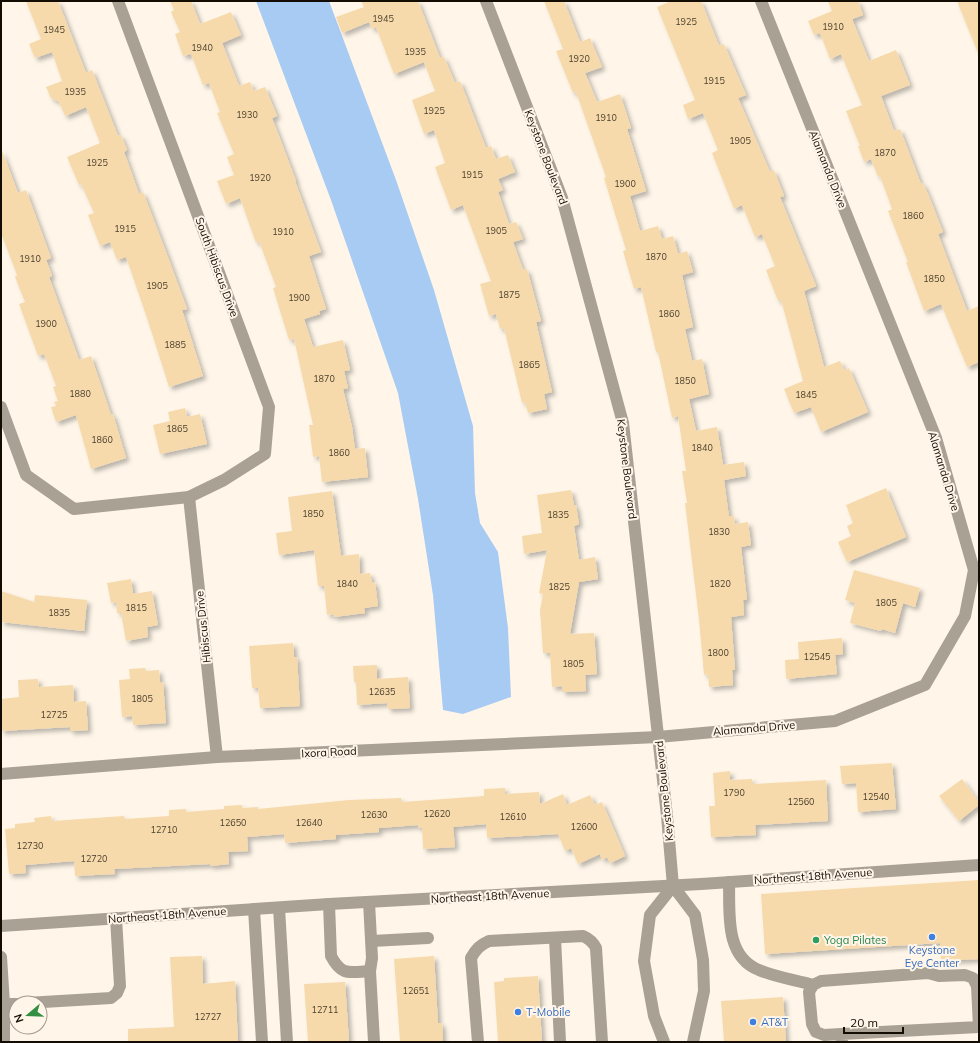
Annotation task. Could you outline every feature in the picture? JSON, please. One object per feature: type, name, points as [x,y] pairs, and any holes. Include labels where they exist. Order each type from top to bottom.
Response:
[{"type":"street","name":"South Hibiscus Drive","points":[[118,1],[269,407],[264,454],[224,480],[189,497]]},
{"type":"street","name":"Keystone Boulevard","points":[[486,1],[562,198],[623,423],[667,816],[673,886]]},
{"type":"street","name":"Alamanda Drive","points":[[658,737],[834,721],[925,685],[965,616],[974,570],[936,438],[760,1]]},
{"type":"street","points":[[1,407],[26,475],[74,508],[189,497]]},
{"type":"street","name":"Hibiscus Drive","points":[[189,497],[216,757]]},
{"type":"street","name":"Ixora Road","points":[[1,774],[216,757],[658,737]]},
{"type":"street","name":"Northeast 18th Avenue","points":[[1,926],[329,904],[673,886],[979,865]]},
{"type":"street","points":[[728,882],[731,933],[736,949],[745,962],[758,970],[813,985]]},
{"type":"street","points":[[664,1042],[654,1016],[644,961],[650,915],[673,886],[695,915],[703,960],[704,991],[693,1042]]},
{"type":"street","points":[[370,902],[372,941],[370,971],[374,1042]]},
{"type":"street","points":[[329,904],[331,956],[334,963],[346,972],[370,971]]},
{"type":"street","points":[[279,908],[287,1042]]},
{"type":"street","points":[[254,909],[262,1042]]},
{"type":"street","points":[[48,1002],[111,998],[117,993],[120,986],[116,918]]},
{"type":"street","points":[[478,1042],[471,958],[475,950],[481,944],[489,941],[583,936],[594,942],[596,948],[602,1042]]},
{"type":"street","points":[[372,941],[428,938]]},
{"type":"street","points":[[555,938],[560,1042]]},
{"type":"street","points":[[1,957],[8,995]]},
{"type":"street","points":[[928,973],[939,976],[965,975],[973,978],[977,986],[979,1027],[842,1038],[816,1032],[812,1024],[809,992],[813,985],[821,980],[928,973]]},
{"type":"street","points":[[4,1042],[8,1017]]},
{"type":"water","points":[[256,1],[329,1],[396,180],[434,290],[473,426],[475,493],[480,523],[498,552],[508,628],[511,697],[463,714],[443,710],[433,595],[418,499],[398,393],[331,200]]},
{"type":"building","points":[[26,1],[58,1],[86,73],[92,70],[118,136],[121,135],[127,150],[124,152],[139,194],[143,192],[187,309],[182,310],[203,376],[169,387],[126,257],[117,260],[110,242],[100,246],[88,215],[94,213],[81,184],[79,185],[67,157],[100,143],[86,107],[65,116],[59,102],[51,98],[46,87],[62,81],[52,52],[35,58],[29,44],[41,39]]},
{"type":"building","points":[[170,1],[191,1],[200,24],[231,12],[241,35],[222,43],[239,86],[250,82],[254,91],[265,87],[277,116],[272,118],[321,252],[309,256],[326,309],[319,311],[320,314],[304,319],[313,347],[343,340],[350,370],[344,371],[348,388],[343,389],[352,427],[355,449],[365,448],[368,477],[322,482],[319,456],[313,457],[309,425],[313,425],[294,339],[289,340],[273,288],[276,287],[259,241],[256,243],[240,198],[226,204],[217,181],[234,175],[227,157],[234,154],[217,113],[220,112],[209,83],[203,85],[191,54],[183,56],[175,34],[180,32],[171,12],[174,10]]},
{"type":"building","points":[[361,1],[418,1],[440,58],[444,57],[455,83],[460,81],[486,148],[491,146],[496,159],[508,155],[515,172],[498,179],[503,190],[498,192],[509,224],[516,222],[523,239],[513,242],[523,270],[527,269],[541,321],[536,322],[552,392],[544,394],[547,409],[528,413],[525,402],[522,403],[504,328],[500,329],[496,314],[489,316],[480,284],[491,281],[463,205],[451,210],[435,167],[445,163],[434,130],[424,134],[412,100],[435,91],[424,62],[394,74],[376,27],[372,29],[369,22],[342,33],[336,17],[364,7]]},
{"type":"building","points":[[544,1],[564,1],[580,42],[590,38],[602,67],[585,73],[597,102],[620,94],[631,128],[627,129],[646,191],[630,196],[640,231],[658,226],[662,239],[673,236],[678,254],[687,251],[693,272],[682,275],[693,327],[685,329],[692,361],[702,359],[709,394],[689,399],[696,431],[717,427],[723,465],[744,462],[746,476],[724,480],[729,517],[734,516],[735,524],[748,522],[751,545],[741,547],[747,600],[743,600],[744,615],[731,617],[735,670],[732,670],[733,685],[709,687],[708,674],[704,675],[685,503],[687,503],[682,471],[686,471],[678,416],[672,418],[658,352],[656,352],[641,287],[634,289],[623,251],[626,250],[604,178],[606,177],[576,92],[573,93],[556,51],[563,49]]},
{"type":"building","points":[[671,1],[701,1],[719,46],[724,44],[746,95],[738,98],[770,172],[774,170],[784,196],[780,197],[816,286],[804,291],[824,367],[840,361],[844,370],[849,368],[868,412],[821,432],[811,407],[794,413],[784,389],[803,381],[781,300],[778,301],[766,270],[775,266],[762,234],[755,237],[742,205],[734,209],[712,153],[718,150],[703,113],[688,119],[683,105],[695,100],[657,7]]},
{"type":"building","points":[[828,1],[858,1],[863,15],[852,19],[869,61],[896,50],[910,85],[881,96],[894,131],[900,129],[921,184],[923,183],[930,199],[943,232],[938,234],[967,311],[979,306],[979,362],[967,367],[941,304],[924,311],[906,262],[908,262],[888,211],[892,209],[880,176],[878,177],[871,159],[864,162],[858,146],[860,146],[846,111],[862,105],[841,54],[830,59],[820,33],[814,35],[808,21],[832,11]]},
{"type":"building","points":[[957,1],[979,1],[979,53],[978,53]]},
{"type":"building","points":[[1,151],[18,193],[26,190],[51,258],[46,260],[52,276],[49,277],[79,360],[91,356],[111,415],[113,414],[126,458],[91,469],[76,415],[56,422],[51,407],[56,406],[54,402],[58,401],[53,387],[56,386],[44,354],[38,356],[19,304],[25,302],[15,277],[17,275],[1,233]]},
{"type":"building","points":[[185,408],[187,417],[200,414],[207,444],[160,454],[153,425],[170,421],[168,412]]},
{"type":"building","points":[[886,488],[906,537],[847,562],[838,542],[851,536],[847,526],[853,523],[846,505]]},
{"type":"building","points":[[571,490],[574,505],[576,505],[579,524],[574,526],[579,560],[595,557],[598,579],[579,582],[570,634],[594,633],[597,674],[585,675],[586,691],[562,692],[562,686],[552,687],[550,653],[543,653],[540,610],[543,594],[539,593],[547,550],[524,554],[522,536],[542,533],[537,495]]},
{"type":"building","points":[[332,491],[341,556],[359,554],[360,574],[370,573],[372,583],[375,582],[378,606],[364,608],[365,613],[334,617],[333,614],[327,615],[324,586],[318,586],[314,550],[279,555],[276,533],[292,531],[288,497]]},
{"type":"building","points":[[854,570],[920,588],[915,607],[903,603],[895,633],[850,623],[855,603],[845,600]]},
{"type":"building","points":[[131,579],[133,594],[152,591],[158,625],[147,627],[148,637],[126,641],[121,613],[117,613],[116,602],[111,603],[107,583]]},
{"type":"building","points":[[1,591],[34,602],[35,595],[87,600],[84,631],[1,622]]},
{"type":"building","points":[[842,638],[843,654],[835,655],[837,674],[786,679],[785,660],[799,659],[798,642]]},
{"type":"building","points":[[293,643],[294,657],[297,657],[300,706],[260,708],[258,688],[252,688],[249,646]]},
{"type":"building","points":[[377,665],[377,679],[408,677],[410,708],[388,709],[387,703],[357,705],[356,682],[354,682],[353,666]]},
{"type":"building","points":[[145,668],[146,671],[159,670],[160,683],[163,682],[166,723],[133,725],[132,716],[122,717],[119,680],[130,679],[129,669]]},
{"type":"building","points":[[38,679],[39,687],[73,685],[74,702],[86,701],[88,730],[70,731],[70,727],[1,731],[1,699],[19,697],[18,680]]},
{"type":"building","points":[[892,763],[896,809],[858,812],[856,783],[842,784],[840,766]]},
{"type":"building","points":[[730,771],[730,780],[752,779],[753,784],[826,780],[828,821],[755,825],[756,835],[711,837],[709,806],[715,806],[713,773]]},
{"type":"building","points":[[962,779],[979,802],[979,805],[959,821],[939,796]]},
{"type":"building","points":[[505,788],[505,794],[539,792],[540,804],[563,794],[567,805],[590,795],[595,805],[602,802],[625,856],[610,863],[607,857],[602,860],[600,854],[578,864],[571,848],[565,851],[558,834],[487,838],[486,824],[453,827],[455,847],[423,849],[422,828],[418,828],[418,825],[379,828],[379,832],[336,835],[336,839],[285,843],[284,834],[247,837],[248,851],[228,852],[229,864],[114,869],[115,874],[75,876],[74,861],[25,865],[26,873],[9,874],[5,829],[15,828],[15,824],[35,822],[34,818],[51,816],[52,821],[124,816],[125,819],[169,816],[169,810],[186,809],[186,812],[224,809],[224,806],[242,805],[242,808],[258,807],[258,809],[349,800],[401,798],[402,802],[484,796],[484,789]]},
{"type":"building","points":[[979,880],[979,959],[941,961],[940,943],[765,954],[761,894]]},
{"type":"building","points":[[202,956],[203,984],[235,981],[238,1042],[128,1042],[128,1029],[174,1027],[170,957]]},
{"type":"building","points":[[434,956],[438,1023],[442,1023],[443,1042],[400,1042],[394,959]]},
{"type":"building","name":"T-Mobile","points":[[538,976],[542,1042],[498,1042],[494,982],[504,981],[504,978]]},
{"type":"building","points":[[345,982],[349,1042],[308,1042],[304,984]]},
{"type":"building","name":"AT&T","points":[[783,997],[786,1042],[724,1042],[721,1001]]},
{"type":"place","name":"Keystone Eye Center","points":[[932,937]]},
{"type":"place","name":"Yoga Pilates","points":[[816,940]]},
{"type":"place","name":"T-Mobile","points":[[518,1012]]},
{"type":"place","name":"AT&T","points":[[753,1022]]}]
